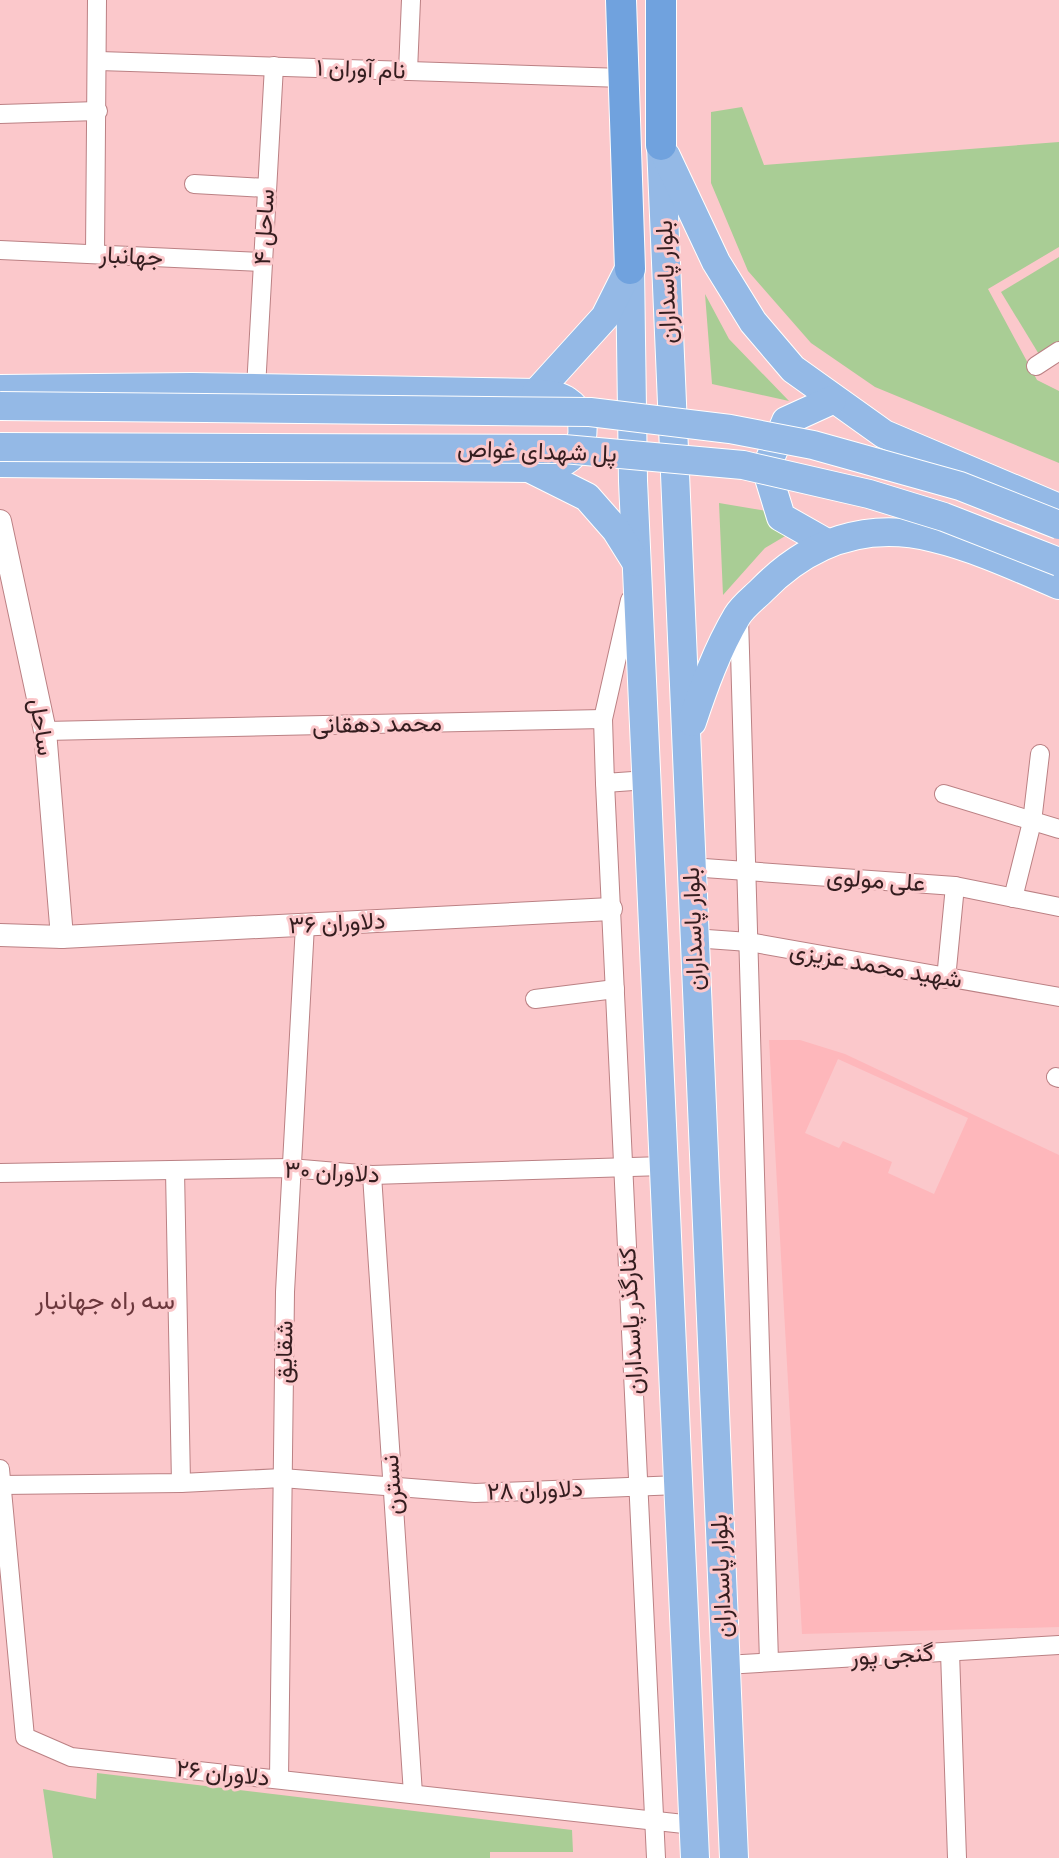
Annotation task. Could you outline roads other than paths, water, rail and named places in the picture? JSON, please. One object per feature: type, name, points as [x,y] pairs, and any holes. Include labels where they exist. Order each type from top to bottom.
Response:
[{"type":"highway","name":"بلوار پاسداران","points":[[621,0],[630,269]]},
{"type":"highway","name":"بلوار پاسداران","points":[[661,0],[661,145]]},
{"type":"main road","points":[[661,145],[716,262],[753,322],[793,369],[832,400],[884,434],[1059,508]]},
{"type":"main road","name":"بلوار پاسداران","points":[[661,145],[734,1858]]},
{"type":"main road","points":[[536,393],[605,317],[630,269]]},
{"type":"main road","name":"بلوار پاسداران","points":[[630,269],[633,481],[695,1858]]},
{"type":"main road","points":[[0,389],[256,388],[536,393],[563,398],[577,409],[583,426],[581,442],[573,457],[560,464],[529,468],[0,463]]},
{"type":"main road","points":[[825,542],[781,517],[766,468],[786,421],[832,400]]},
{"type":"main road","name":"پل شهدای غواص","points":[[0,406],[590,412],[730,429],[813,445],[960,486],[1059,525]]},
{"type":"main road","name":"پل شهدای غواص","points":[[0,447],[564,449],[743,465],[869,494],[944,517],[1059,562]]},
{"type":"main road","points":[[529,468],[587,497],[616,530],[638,566]]},
{"type":"main road","points":[[686,742],[707,675],[739,613],[786,566],[825,542],[904,533],[934,538],[1059,585]]},
{"type":"street","points":[[95,254],[99,61],[97,0]]},
{"type":"street","points":[[408,71],[411,0]]},
{"type":"street","name":"نام آوران ۱","points":[[99,61],[623,78]]},
{"type":"street","name":"ساحل ۴","points":[[256,388],[274,66]]},
{"type":"street","points":[[0,114],[98,111]]},
{"type":"street","points":[[194,184],[267,188]]},
{"type":"street","name":"جهانبار","points":[[0,250],[262,262]]},
{"type":"street","points":[[1036,366],[1059,351]]},
{"type":"street","name":"ساحل","points":[[0,521],[45,731],[62,937]]},
{"type":"street","points":[[638,566],[603,719],[605,783],[647,780]]},
{"type":"street","points":[[739,613],[769,1662]]},
{"type":"street","name":"محمد دهقانی","points":[[45,731],[603,719]]},
{"type":"street","points":[[1013,898],[1032,822],[1038,753],[1059,759]]},
{"type":"street","name":"کنارگذر پاسداران","points":[[605,783],[656,1858]]},
{"type":"street","points":[[944,794],[1059,829]]},
{"type":"street","name":"علی مولوی","points":[[690,867],[955,886],[1059,907]]},
{"type":"street","points":[[946,979],[955,886]]},
{"type":"street","name":"دلاوران ۳۶","points":[[0,935],[62,937],[611,909]]},
{"type":"street","name":"شقایق","points":[[279,1779],[282,1478],[290,1168],[305,925]]},
{"type":"street","name":"شهید محمد عزیزی","points":[[693,938],[749,942],[1059,997]]},
{"type":"street","points":[[535,999],[615,989]]},
{"type":"street","name":"دلاوران ۳۰","points":[[0,1173],[290,1168],[372,1175],[664,1166]]},
{"type":"street","points":[[175,1171],[181,1483]]},
{"type":"street","name":"نسترن","points":[[372,1175],[413,1794]]},
{"type":"street","name":"دلاوران ۲۸","points":[[1,1477],[181,1483],[282,1478],[475,1493],[679,1485]]},
{"type":"street","name":"دلاوران ۲۶","points":[[1,1477],[9,1671],[25,1737],[71,1757],[693,1825]]},
{"type":"street","name":"گنجی پور","points":[[725,1665],[1059,1645]]},
{"type":"street","points":[[950,1652],[957,1858]]},
{"type":"district","name":"سه راه جهانبار","points":[[105,1300]]}]
